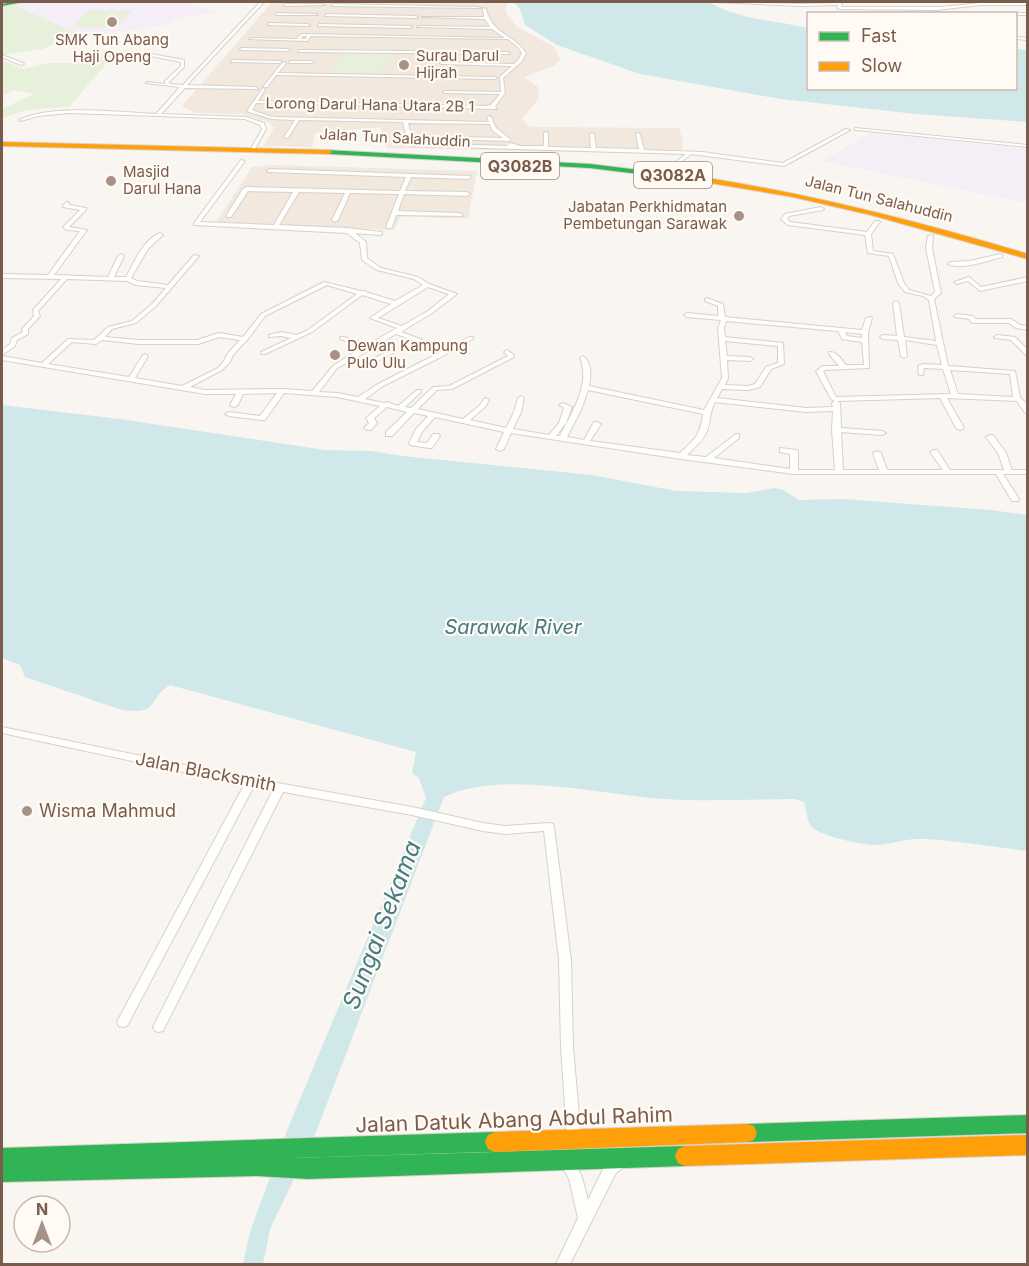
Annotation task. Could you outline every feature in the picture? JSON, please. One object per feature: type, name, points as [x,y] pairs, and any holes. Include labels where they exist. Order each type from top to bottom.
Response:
[{"type":"main road","points":[[2,5],[13,2]]},
{"type":"main road","points":[[2,5],[20,2]]},
{"type":"main road","name":"Jalan Tun Salahuddin","points":[[2,144],[252,150],[500,160],[664,174],[772,195],[1000,256],[1026,257]]},
{"type":"main road","name":"Jalan Tun Salahuddin","points":[[2,156],[243,161],[346,160],[520,166],[678,183],[849,206],[1026,257]]},
{"type":"main road","name":"Jalan Datuk Abang Abdul Rahim","points":[[2,1158],[1025,1125]]},
{"type":"main road","points":[[671,1135],[674,1156]]},
{"type":"main road","points":[[2,1172],[257,1166],[308,1169],[1028,1144]]},
{"type":"street","points":[[157,115],[262,2]]},
{"type":"street","points":[[718,2],[840,4],[848,8],[941,9]]},
{"type":"street","points":[[948,8],[943,2],[965,2]]},
{"type":"street","points":[[899,8],[934,10],[1028,4]]},
{"type":"street","points":[[276,74],[502,78],[516,65],[524,53],[520,47],[492,28],[485,18],[484,6],[478,8],[285,5]]},
{"type":"street","points":[[328,5],[276,74],[261,88],[256,102],[249,111],[272,118],[489,123],[513,146]]},
{"type":"street","points":[[410,37],[425,7]]},
{"type":"street","points":[[907,9],[914,12]]},
{"type":"street","points":[[930,12],[934,10]]},
{"type":"street","points":[[277,14],[485,18]]},
{"type":"street","points":[[269,24],[492,28]]},
{"type":"street","points":[[260,34],[420,42],[422,44],[418,51]]},
{"type":"street","points":[[251,39],[410,37],[506,39]]},
{"type":"street","points":[[459,52],[461,45]]},
{"type":"street","points":[[498,53],[500,46]]},
{"type":"street","points":[[241,49],[508,53]]},
{"type":"street","points":[[152,55],[183,61],[183,66],[167,82],[168,85]]},
{"type":"street","points":[[2,56],[22,64]]},
{"type":"street","points":[[232,61],[312,62]]},
{"type":"street","points":[[442,63],[516,65]]},
{"type":"street","points":[[489,123],[490,108],[503,93],[502,78]]},
{"type":"street","points":[[148,83],[261,88]]},
{"type":"street","points":[[445,92],[503,93]]},
{"type":"street","name":"Lorong Darul Hana Utara 2B 1","points":[[256,102],[490,108]]},
{"type":"street","points":[[165,107],[181,115]]},
{"type":"street","points":[[21,120],[61,112],[229,116],[255,120],[262,124],[264,129],[252,150]]},
{"type":"street","points":[[286,138],[298,118]]},
{"type":"street","points":[[405,121],[413,145],[691,152],[784,165],[848,130],[856,129],[1028,146]]},
{"type":"street","points":[[546,133],[546,148]]},
{"type":"street","points":[[592,134],[594,150]]},
{"type":"street","points":[[638,134],[642,151]]},
{"type":"street","points":[[409,137],[506,140]]},
{"type":"street","points":[[664,174],[691,152]]},
{"type":"street","points":[[243,161],[196,224],[276,226],[380,233]]},
{"type":"street","points":[[270,171],[468,177]]},
{"type":"street","points":[[389,227],[409,175]]},
{"type":"street","points":[[229,216],[246,189],[467,194]]},
{"type":"street","points":[[276,226],[297,190]]},
{"type":"street","points":[[335,220],[348,191]]},
{"type":"street","points":[[50,277],[84,230],[67,228],[84,209],[64,206],[67,204]]},
{"type":"street","points":[[821,209],[787,215],[784,219],[788,223],[868,234]]},
{"type":"street","points":[[394,213],[460,215]]},
{"type":"street","points":[[877,222],[868,234],[870,252],[891,255],[901,283],[907,291],[930,299],[941,344],[943,366],[955,396]]},
{"type":"street","points":[[315,392],[332,370],[348,358],[403,328],[454,294],[427,285],[417,278],[370,265],[364,260],[363,243],[347,230]]},
{"type":"street","points":[[128,279],[154,238],[160,235]]},
{"type":"street","points":[[930,299],[938,293],[929,248],[931,236]]},
{"type":"street","points":[[110,278],[121,256]]},
{"type":"street","points":[[45,364],[70,340],[92,342],[110,328],[134,322],[154,305],[196,256]]},
{"type":"street","points":[[951,264],[1000,256]]},
{"type":"street","points":[[2,276],[128,279],[136,283],[170,287]]},
{"type":"street","points":[[2,356],[14,345],[14,339],[26,333],[25,328],[37,316],[35,311],[66,277]]},
{"type":"street","points":[[957,282],[969,279],[980,290],[1028,279]]},
{"type":"street","points":[[183,388],[220,369],[228,362],[230,354],[263,315],[291,303],[324,284],[363,292],[396,303]]},
{"type":"street","points":[[403,328],[373,318],[427,285]]},
{"type":"street","points":[[263,353],[299,337],[363,292]]},
{"type":"street","points":[[681,456],[702,435],[706,413],[725,378],[721,305],[707,300]]},
{"type":"street","points":[[896,303],[904,356]]},
{"type":"street","points":[[687,315],[841,330],[844,339],[865,336]]},
{"type":"street","points":[[957,316],[969,317],[973,321],[1011,321],[1018,327],[1028,328]]},
{"type":"street","points":[[839,473],[837,409],[819,371],[823,368],[867,367],[865,336],[869,318]]},
{"type":"street","points":[[396,332],[448,351]]},
{"type":"street","points":[[272,336],[281,334],[299,337]]},
{"type":"street","points":[[100,338],[140,342],[198,342],[219,335],[245,339]]},
{"type":"street","points":[[883,337],[941,344]]},
{"type":"street","points":[[998,337],[1016,340],[1028,355]]},
{"type":"street","points":[[342,338],[368,346]]},
{"type":"street","points":[[360,399],[380,384],[412,371],[471,338]]},
{"type":"street","points":[[721,387],[758,386],[768,368],[781,364],[780,344],[722,339]]},
{"type":"street","points":[[348,358],[370,363],[393,351]]},
{"type":"street","points":[[388,434],[435,388],[450,388],[471,379],[512,356],[507,352]]},
{"type":"street","points":[[831,354],[837,358],[843,368]]},
{"type":"street","points":[[2,356],[205,392],[315,392],[387,404],[509,430],[794,472],[1028,472]]},
{"type":"street","points":[[130,379],[145,356]]},
{"type":"street","points":[[563,438],[578,410],[584,387],[586,368],[583,358]]},
{"type":"street","points":[[724,358],[750,359]]},
{"type":"street","points":[[921,374],[920,367],[943,366],[1013,372],[1018,399],[1028,411]]},
{"type":"street","points":[[584,387],[706,413]]},
{"type":"street","points":[[234,405],[241,391]]},
{"type":"street","points":[[230,414],[261,418],[282,391]]},
{"type":"street","points":[[401,407],[418,391]]},
{"type":"street","points":[[834,399],[942,396],[1018,399]]},
{"type":"street","points":[[942,396],[960,428]]},
{"type":"street","points":[[500,449],[519,412],[520,398]]},
{"type":"street","points":[[465,421],[483,406],[486,400]]},
{"type":"street","points":[[712,400],[806,410],[837,409]]},
{"type":"street","points":[[368,428],[373,423],[370,418],[387,404]]},
{"type":"street","points":[[551,437],[562,423],[568,407],[563,405]]},
{"type":"street","points":[[434,414],[419,431],[413,443],[429,446],[436,436]]},
{"type":"street","points":[[586,442],[597,424]]},
{"type":"street","points":[[836,430],[882,433]]},
{"type":"street","points":[[707,460],[736,436]]},
{"type":"street","points":[[990,437],[1002,453],[1009,472]]},
{"type":"street","points":[[783,450],[794,452],[794,472]]},
{"type":"street","points":[[934,452],[949,473]]},
{"type":"street","points":[[877,453],[884,473]]},
{"type":"street","points":[[730,464],[730,466],[745,471]]},
{"type":"street","points":[[998,472],[1015,499]]},
{"type":"street","name":"Jalan Blacksmith","points":[[2,730],[251,782],[505,830],[549,827],[565,960],[567,1047],[574,1138]]},
{"type":"street","points":[[123,1022],[251,782]]},
{"type":"street","points":[[159,1027],[280,787]]},
{"type":"street","points":[[564,1264],[585,1217],[611,1168],[624,1159]]},
{"type":"street","points":[[566,1160],[575,1177],[585,1217]]},
{"type":"shaded area","name":"SMK Tun Abang Haji Openg","points":[[30,2],[185,2],[216,12],[180,18],[166,25],[85,37],[14,5]]},
{"type":"shaded area","points":[[272,2],[507,2],[505,12],[517,27],[554,47],[560,59],[554,66],[524,77],[538,87],[539,98],[522,119],[530,127],[679,128],[683,142],[681,154],[386,148],[381,127],[315,133],[312,147],[263,146],[274,128],[269,122],[241,114],[196,113],[182,106]]},
{"type":"shaded area","points":[[870,133],[1027,149],[1027,203],[822,161]]},
{"type":"shaded area","points":[[271,165],[477,171],[468,219],[400,216],[394,230],[216,222],[252,167]]},
{"type":"green space","points":[[14,5],[85,37],[63,40],[43,49],[2,55],[2,8]]},
{"type":"green space","points":[[89,10],[132,10],[116,28],[72,27]]},
{"type":"green space","points":[[117,51],[69,107],[26,111],[2,119],[2,109],[34,94],[13,90],[2,96],[2,60],[24,69],[49,63],[87,63],[103,53]]},
{"type":"green space","points":[[343,53],[392,54],[381,75],[330,73]]},
{"type":"water","points":[[514,2],[709,2],[732,13],[807,28],[807,90],[1017,90],[1017,49],[1027,50],[1027,122],[916,114],[781,99],[640,74],[557,45],[525,25],[520,9]]},
{"type":"water","name":"Sarawak River","points":[[2,405],[120,419],[325,450],[371,451],[592,475],[676,491],[746,493],[775,488],[799,500],[843,499],[1028,515],[1027,851],[926,839],[875,845],[852,842],[813,828],[804,802],[795,799],[666,799],[523,784],[467,789],[444,797],[315,1135],[270,1229],[263,1264],[243,1264],[250,1232],[288,1128],[426,798],[419,778],[412,773],[416,752],[170,685],[158,695],[149,708],[135,711],[122,710],[25,677],[20,665],[2,658]]},
{"type":"traffic: fast","points":[[2,5],[20,2]]},
{"type":"traffic: fast","points":[[329,152],[590,166],[713,181]]},
{"type":"traffic: fast","points":[[747,1133],[1028,1124]]},
{"type":"traffic: fast","points":[[2,1158],[495,1142]]},
{"type":"traffic: fast","points":[[2,1172],[257,1166],[308,1169],[685,1156]]},
{"type":"traffic: slow","points":[[2,144],[329,152]]},
{"type":"traffic: slow","points":[[713,181],[793,195],[872,213],[1028,257]]},
{"type":"traffic: slow","points":[[495,1142],[747,1133]]},
{"type":"traffic: slow","points":[[685,1156],[1028,1145]]},
{"type":"place","name":"SMK Tun Abang Haji Openg","points":[[112,22]]},
{"type":"place","name":"Surau Darul Hijrah","points":[[404,65]]},
{"type":"place","name":"Masjid Darul Hana","points":[[111,181]]},
{"type":"place","name":"Jabatan Perkhidmatan Pembetungan Sarawak","points":[[739,216]]},
{"type":"place","name":"Dewan Kampung Pulo Ulu","points":[[335,355]]},
{"type":"place","name":"Wisma Mahmud","points":[[27,811]]},
{"type":"water label","name":"Sungai Sekama","points":[[382,925]]}]
